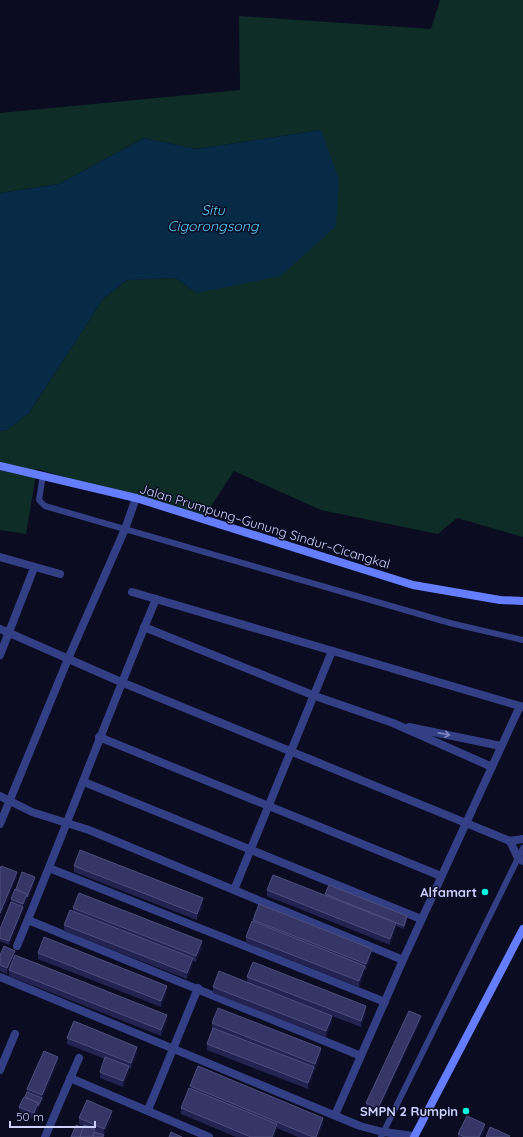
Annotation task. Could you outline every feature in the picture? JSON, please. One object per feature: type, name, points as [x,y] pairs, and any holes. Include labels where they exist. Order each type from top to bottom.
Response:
[{"type":"main road","name":"Jalan Prumpung–Gunung Sindur–Cicangkal","points":[[0,466],[136,498],[413,585],[500,600],[523,602]]},
{"type":"main road","points":[[414,1137],[523,929]]},
{"type":"street","points":[[0,824],[68,659],[125,529],[136,498]]},
{"type":"street","points":[[0,557],[34,568],[60,574]]},
{"type":"street","points":[[0,654],[34,568]]},
{"type":"street","points":[[132,592],[522,707],[501,746],[402,960],[336,1115]]},
{"type":"street","points":[[17,946],[84,782],[99,737],[121,682],[156,599]]},
{"type":"street","points":[[144,627],[315,696],[393,723],[492,766]]},
{"type":"street","points":[[0,629],[121,682],[510,841],[523,839]]},
{"type":"street","points":[[234,890],[290,751],[315,696],[332,651]]},
{"type":"street","points":[[393,723],[501,746]]},
{"type":"street","points":[[99,737],[441,876]]},
{"type":"street","points":[[84,782],[421,919]]},
{"type":"street","points":[[0,796],[32,812],[66,824],[89,830],[402,960]]},
{"type":"street","points":[[510,841],[520,860]]},
{"type":"street","points":[[49,868],[385,1002]]},
{"type":"street","points":[[28,920],[198,988],[361,1056]]},
{"type":"street","points":[[0,977],[360,1126],[384,1135],[414,1137]]},
{"type":"street","points":[[148,1110],[198,988]]},
{"type":"street","points":[[0,1070],[3,1052],[15,1034]]},
{"type":"street","points":[[45,1137],[79,1058]]},
{"type":"street","points":[[70,1078],[209,1137]]},
{"type":"lane","points":[[43,475],[39,500],[44,506],[450,622],[523,640]]},
{"type":"lane","points":[[384,1135],[520,860],[523,848]]},
{"type":"green space","points":[[440,0],[523,0],[523,537],[457,518],[438,534],[321,510],[234,471],[204,517],[37,469],[26,534],[0,530],[0,431],[7,430],[29,413],[103,299],[127,280],[175,278],[197,293],[321,130],[196,149],[144,138],[59,184],[0,193],[0,113],[240,90],[239,16],[431,29]]},
{"type":"water","name":"Situ Cigorongsong","points":[[321,130],[339,179],[336,226],[281,276],[197,293],[175,278],[127,280],[103,299],[29,413],[7,430],[0,431],[0,193],[59,184],[144,138],[196,149]]},
{"type":"building","points":[[80,850],[203,898],[197,914],[74,866]]},
{"type":"building","points":[[1,866],[17,872],[0,913],[0,869]]},
{"type":"building","points":[[22,872],[35,877],[27,897],[27,894],[16,889]]},
{"type":"building","points":[[273,875],[396,923],[390,939],[267,890]]},
{"type":"building","points":[[329,885],[407,916],[404,926],[325,894]]},
{"type":"building","points":[[15,889],[27,894],[23,904],[11,899]]},
{"type":"building","points":[[79,893],[202,941],[196,956],[73,908]]},
{"type":"building","points":[[11,902],[23,907],[9,941],[0,938],[0,929]]},
{"type":"building","points":[[259,904],[372,949],[366,964],[253,920]]},
{"type":"building","points":[[70,910],[193,958],[187,973],[64,925]]},
{"type":"building","points":[[252,921],[365,966],[359,981],[246,937]]},
{"type":"building","points":[[44,937],[167,986],[161,1001],[38,953]]},
{"type":"building","points":[[4,946],[15,951],[7,968],[0,965],[0,955]]},
{"type":"building","points":[[15,955],[167,1015],[161,1030],[9,970]]},
{"type":"building","points":[[253,962],[366,1006],[361,1021],[247,977]]},
{"type":"building","points":[[219,971],[332,1016],[326,1031],[213,987]]},
{"type":"building","points":[[218,1008],[321,1048],[315,1064],[212,1023]]},
{"type":"building","points":[[409,1011],[421,1016],[378,1108],[366,1103]]},
{"type":"building","points":[[74,1021],[137,1047],[131,1063],[67,1038]]},
{"type":"building","points":[[213,1028],[314,1067],[308,1083],[207,1044]]},
{"type":"building","points":[[44,1051],[58,1057],[42,1095],[27,1089]]},
{"type":"building","points":[[105,1057],[129,1066],[123,1081],[100,1072]]},
{"type":"building","points":[[198,1066],[323,1118],[316,1137],[190,1086]]},
{"type":"building","points":[[189,1088],[277,1124],[272,1137],[251,1137],[181,1108]]},
{"type":"building","points":[[27,1092],[42,1098],[38,1106],[38,1103],[25,1097]]},
{"type":"building","points":[[24,1097],[38,1103],[34,1113],[19,1107]]},
{"type":"building","points":[[87,1100],[112,1111],[104,1129],[79,1118]]},
{"type":"building","points":[[467,1116],[485,1124],[479,1137],[465,1137],[458,1134]]},
{"type":"building","points":[[76,1125],[83,1128],[80,1137],[71,1137]]},
{"type":"building","points":[[84,1125],[95,1129],[92,1137],[80,1137]]},
{"type":"building","points":[[490,1127],[510,1136],[486,1137]]},
{"type":"building","points":[[95,1132],[104,1135],[103,1137],[93,1137]]},
{"type":"building","points":[[171,1132],[182,1137],[169,1137]]},
{"type":"place","name":"Alfamart","points":[[485,892]]},
{"type":"place","name":"SMPN 2 Rumpin","points":[[466,1111]]}]
